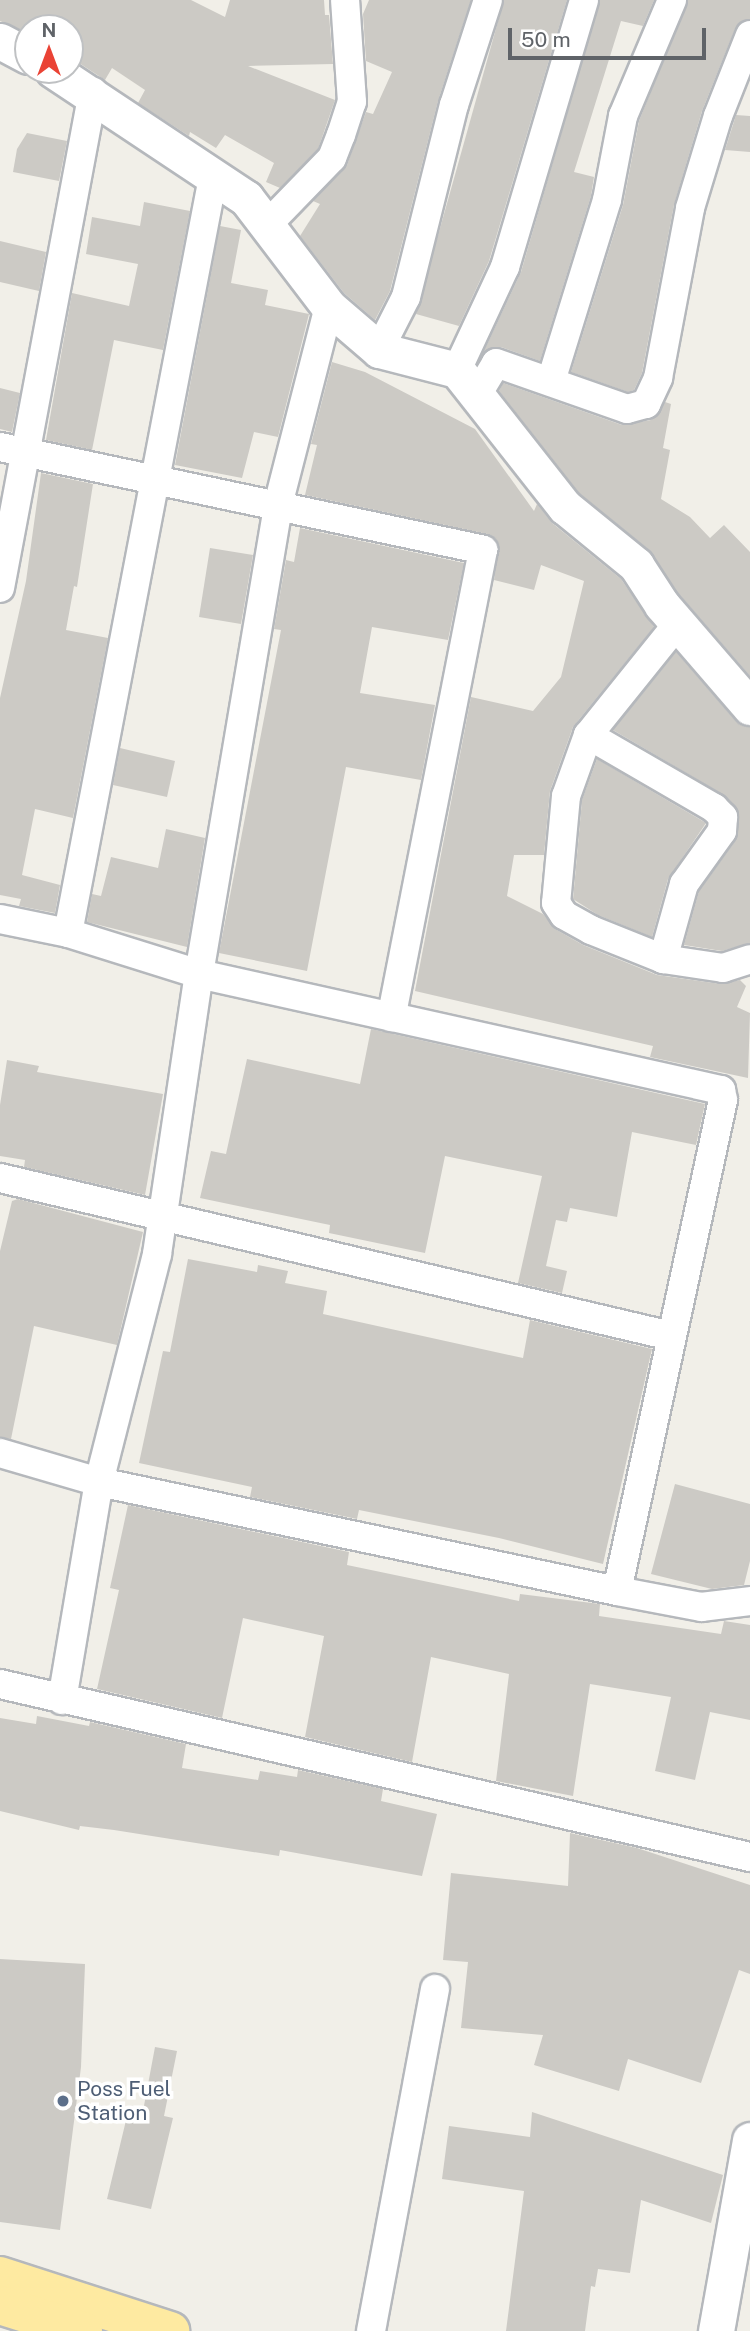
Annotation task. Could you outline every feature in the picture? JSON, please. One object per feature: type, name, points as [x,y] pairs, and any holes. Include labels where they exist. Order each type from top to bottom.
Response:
[{"type":"highway","points":[[0,2276],[170,2331]]},
{"type":"highway","points":[[0,2305],[83,2331]]},
{"type":"street","points":[[267,225],[332,158],[341,135],[352,102],[345,0]]},
{"type":"street","points":[[379,350],[406,297],[454,105],[488,0]]},
{"type":"street","points":[[467,383],[505,267],[584,0]]},
{"type":"street","points":[[551,381],[607,200],[623,116],[673,0]]},
{"type":"street","points":[[467,383],[496,363],[628,409],[646,404],[657,378],[690,208],[744,65],[750,35]]},
{"type":"street","points":[[78,84],[246,198],[329,307],[379,350],[467,383],[565,507],[636,565],[679,622],[750,707]]},
{"type":"street","points":[[0,588],[12,450],[93,92]]},
{"type":"street","points":[[68,933],[213,177]]},
{"type":"street","points":[[62,1700],[99,1482],[157,1254],[199,974],[278,505],[329,307]]},
{"type":"street","points":[[12,450],[483,550],[391,1017]]},
{"type":"street","points":[[679,622],[588,735],[566,796],[556,903],[564,915],[591,930],[663,959],[723,968],[750,959]]},
{"type":"street","points":[[588,735],[714,808],[723,817],[722,831],[684,884],[663,959]]},
{"type":"street","points":[[0,919],[68,933],[199,974],[721,1090],[723,1100],[617,1591]]},
{"type":"street","points":[[0,1178],[671,1336]]},
{"type":"street","points":[[0,1453],[99,1482],[617,1591],[701,1607],[750,1601]]},
{"type":"street","points":[[0,1684],[750,1857]]},
{"type":"street","points":[[371,2331],[435,1989]]},
{"type":"street","points":[[716,2331],[750,2140]]},
{"type":"building","points":[[0,0],[191,0],[225,17],[230,0],[324,0],[325,15],[329,15],[333,64],[248,66],[335,100],[318,149],[280,188],[266,182],[274,163],[225,135],[216,148],[190,132],[189,136],[138,103],[145,90],[112,68],[105,80],[84,66],[84,14],[14,14],[14,27],[0,21]]},
{"type":"building","points":[[369,0],[471,0],[438,101],[390,291],[375,320],[344,293],[300,236],[320,204],[313,201],[347,165],[366,112],[373,114],[392,72],[366,61],[363,14]]},
{"type":"building","points":[[504,0],[567,0],[489,261],[459,326],[416,314]]},
{"type":"building","points":[[600,0],[654,0],[643,26],[621,21],[574,172],[594,177],[591,196],[540,361],[501,347],[483,353],[521,272]]},
{"type":"building","points":[[688,0],[750,0],[750,19],[735,29],[702,111],[674,205],[642,373],[634,390],[628,392],[571,372],[623,205],[639,121]]},
{"type":"building","points":[[736,115],[750,116],[750,152],[725,150]]},
{"type":"building","points":[[27,133],[67,141],[59,181],[13,172],[17,149]]},
{"type":"building","points":[[144,202],[190,211],[163,350],[114,340],[92,450],[46,440],[72,293],[129,306],[138,264],[86,254],[92,217],[140,226]]},
{"type":"building","points":[[220,226],[241,230],[231,283],[268,290],[265,305],[309,314],[278,437],[254,432],[242,478],[175,465]]},
{"type":"building","points":[[0,241],[46,252],[39,291],[0,282]]},
{"type":"building","points":[[332,362],[365,372],[475,429],[534,511],[537,504],[552,523],[621,579],[654,627],[573,727],[550,791],[544,855],[514,855],[507,896],[543,914],[555,929],[583,945],[657,975],[721,984],[740,980],[746,986],[737,1007],[750,1013],[748,1078],[650,1057],[653,1046],[415,991],[471,697],[533,711],[561,677],[584,581],[541,565],[534,590],[494,580],[499,545],[487,534],[305,495],[317,445],[311,444]]},
{"type":"building","points":[[503,383],[622,425],[651,420],[665,402],[671,404],[663,448],[670,450],[661,499],[690,517],[710,538],[724,525],[750,552],[750,676],[678,593],[649,550],[579,493],[499,391]]},
{"type":"building","points":[[0,388],[20,393],[12,432],[0,429]]},
{"type":"building","points":[[41,473],[93,484],[77,587],[74,586],[66,630],[108,638],[73,818],[35,809],[22,875],[60,885],[55,913],[19,906],[21,899],[0,895],[0,698],[26,581]]},
{"type":"building","points":[[300,528],[464,563],[448,640],[372,627],[360,693],[435,705],[421,780],[346,767],[307,971],[219,953],[281,630],[274,629],[286,560],[294,562]]},
{"type":"building","points":[[210,548],[253,555],[241,624],[199,617]]},
{"type":"building","points":[[676,652],[735,720],[750,727],[750,943],[722,951],[684,945],[699,891],[736,840],[738,811],[722,794],[613,730]]},
{"type":"building","points":[[120,748],[175,761],[167,797],[113,785]]},
{"type":"building","points":[[597,759],[706,823],[668,879],[652,937],[598,915],[573,899],[582,800]]},
{"type":"building","points":[[166,829],[205,838],[187,947],[87,922],[92,894],[101,896],[111,857],[158,868]]},
{"type":"building","points":[[371,1029],[705,1104],[696,1145],[632,1132],[617,1217],[570,1208],[567,1222],[556,1220],[546,1266],[567,1271],[562,1293],[518,1283],[542,1176],[445,1156],[425,1253],[329,1233],[330,1225],[200,1198],[211,1151],[226,1154],[247,1059],[360,1084]]},
{"type":"building","points":[[7,1060],[39,1066],[37,1072],[163,1094],[145,1195],[24,1167],[25,1160],[0,1156],[0,1105]]},
{"type":"building","points":[[18,1199],[143,1232],[117,1345],[34,1326],[11,1439],[0,1437],[0,1251],[12,1201]]},
{"type":"building","points":[[188,1259],[257,1272],[258,1265],[288,1271],[285,1283],[327,1291],[323,1314],[523,1358],[530,1320],[652,1349],[603,1564],[499,1538],[359,1510],[357,1519],[250,1497],[252,1487],[139,1463],[163,1351],[170,1352]]},
{"type":"building","points":[[675,1484],[750,1504],[750,1561],[744,1585],[712,1589],[651,1574]]},
{"type":"building","points":[[128,1505],[349,1552],[347,1565],[519,1601],[520,1594],[600,1604],[599,1616],[721,1634],[724,1621],[750,1625],[750,1720],[710,1712],[695,1780],[655,1771],[671,1697],[590,1684],[573,1796],[496,1781],[509,1674],[431,1657],[412,1762],[305,1737],[324,1636],[243,1618],[222,1718],[97,1689],[119,1590],[110,1588]]},
{"type":"building","points":[[37,1716],[89,1726],[90,1722],[186,1744],[182,1768],[258,1780],[260,1771],[297,1777],[298,1770],[383,1789],[381,1801],[437,1814],[422,1876],[280,1850],[279,1856],[114,1830],[80,1826],[79,1830],[0,1811],[0,1718],[36,1724]]},
{"type":"building","points":[[570,1833],[637,1848],[750,1885],[750,1974],[739,1970],[701,2083],[628,2059],[619,2091],[534,2065],[543,2035],[461,2028],[468,1962],[443,1960],[451,1873],[568,1886]]},
{"type":"building","points":[[0,1959],[85,1964],[81,2067],[60,2230],[0,2222]]},
{"type":"building","points":[[155,2047],[177,2051],[164,2116],[173,2118],[151,2209],[107,2199],[129,2108],[143,2111]]},
{"type":"building","points":[[532,2112],[723,2175],[711,2223],[641,2200],[630,2273],[598,2269],[595,2287],[591,2286],[585,2331],[506,2331],[524,2191],[442,2179],[449,2126],[530,2137]]},
{"type":"place","name":"Poss Fuel Station","points":[[63,2101]]}]
